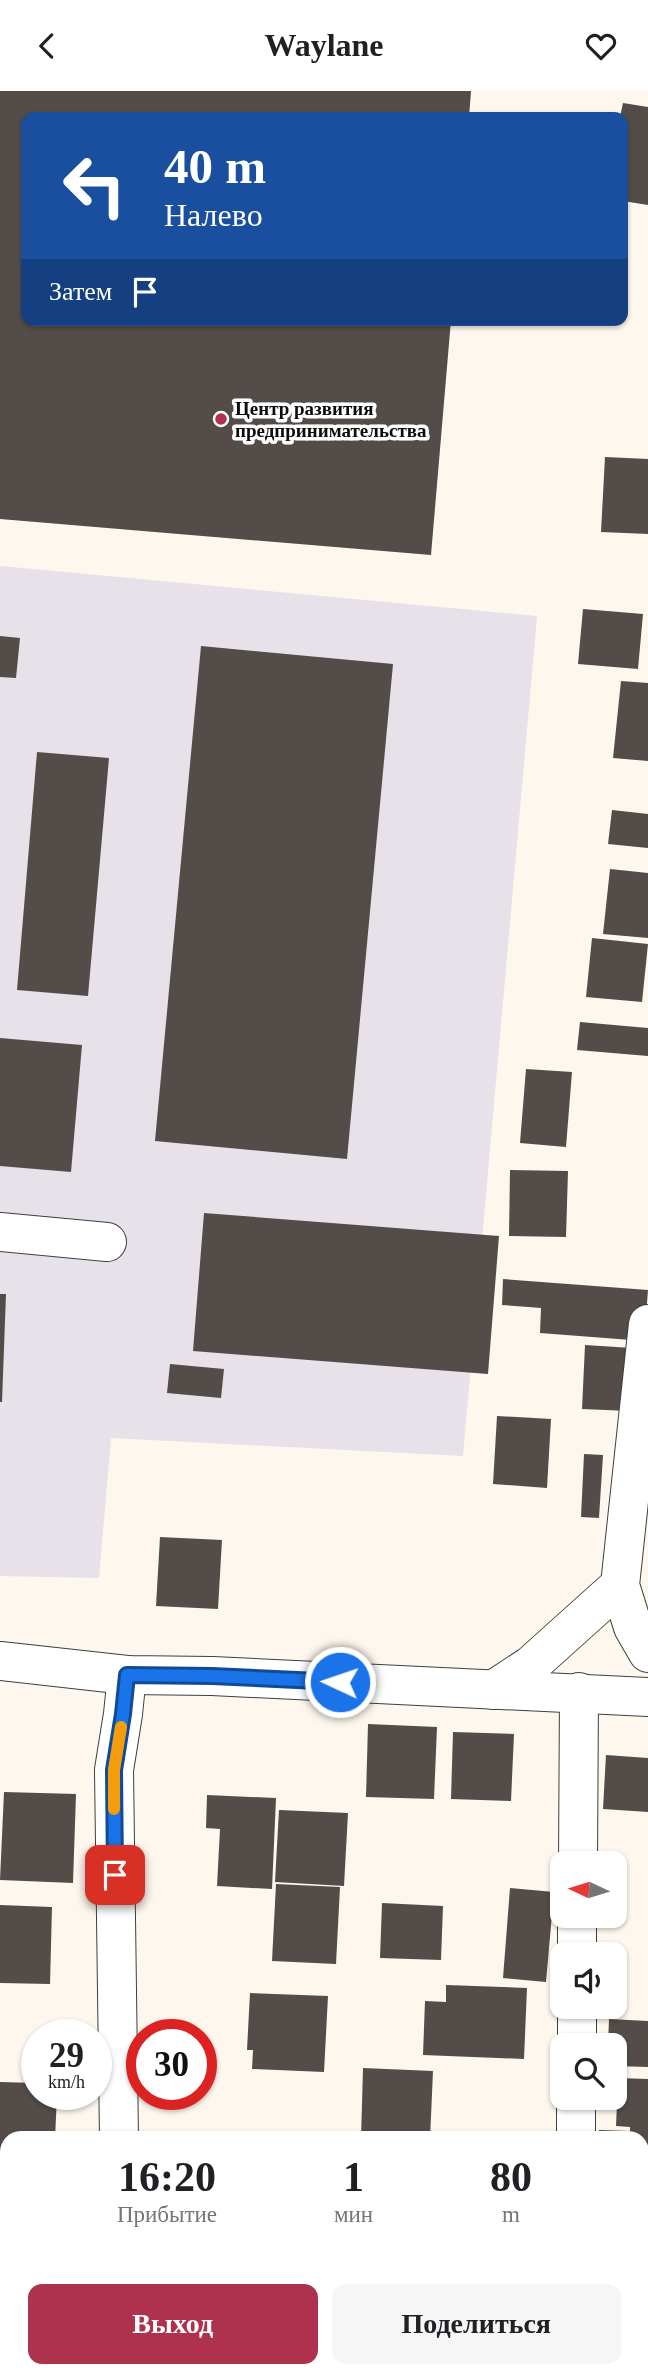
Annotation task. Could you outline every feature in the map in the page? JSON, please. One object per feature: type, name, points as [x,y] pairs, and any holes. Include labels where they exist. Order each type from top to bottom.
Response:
[{"type":"street","points":[[0,1232],[107,1242]]},
{"type":"street","points":[[648,1324],[620,1585],[633,1627],[648,1653]]},
{"type":"street","points":[[493,1691],[531,1665],[620,1585]]},
{"type":"street","points":[[0,1661],[127,1675],[212,1676],[648,1697]]},
{"type":"street","points":[[119,2131],[114,1770],[127,1675]]},
{"type":"street","points":[[578,1851],[579,1692]]},
{"type":"street","points":[[576,2110],[576,2131]]},
{"type":"shaded area","points":[[0,566],[537,616],[463,1456],[111,1438],[99,1578],[0,1576]]},
{"type":"building","name":"Центр развития предпринимательства","points":[[0,91],[471,91],[469,112],[21,112],[21,326],[450,326],[431,555],[0,519]]},
{"type":"building","points":[[623,103],[648,107],[648,205],[628,202],[628,112],[621,112]]},
{"type":"building","points":[[605,457],[648,459],[648,534],[601,532]]},
{"type":"building","points":[[583,609],[643,614],[638,669],[578,664]]},
{"type":"building","points":[[0,636],[20,638],[16,678],[0,677]]},
{"type":"building","points":[[201,646],[393,664],[347,1159],[155,1141]]},
{"type":"building","points":[[621,681],[648,683],[648,761],[613,758]]},
{"type":"building","points":[[37,752],[109,758],[88,996],[17,990]]},
{"type":"building","points":[[612,810],[648,814],[648,848],[608,844]]},
{"type":"building","points":[[610,869],[648,873],[648,938],[603,934]]},
{"type":"building","points":[[592,938],[648,944],[642,1002],[586,997]]},
{"type":"building","points":[[580,1022],[648,1028],[648,1056],[577,1050]]},
{"type":"building","points":[[0,1038],[82,1045],[71,1172],[0,1166]]},
{"type":"building","points":[[526,1069],[572,1072],[566,1147],[520,1143]]},
{"type":"building","points":[[510,1170],[568,1171],[566,1237],[509,1236]]},
{"type":"building","points":[[204,1213],[499,1236],[488,1374],[193,1351]]},
{"type":"building","points":[[503,1279],[648,1290],[644,1341],[540,1333],[541,1308],[502,1305]]},
{"type":"building","points":[[0,1294],[6,1294],[2,1402],[0,1402]]},
{"type":"building","points":[[585,1345],[632,1348],[629,1411],[582,1409]]},
{"type":"building","points":[[170,1364],[224,1369],[221,1398],[167,1393]]},
{"type":"building","points":[[497,1416],[551,1419],[547,1488],[493,1484]]},
{"type":"building","points":[[584,1454],[603,1455],[599,1518],[581,1517]]},
{"type":"building","points":[[160,1537],[222,1540],[218,1609],[156,1606]]},
{"type":"building","points":[[368,1724],[437,1727],[434,1799],[366,1797]]},
{"type":"building","points":[[453,1732],[514,1734],[511,1801],[451,1799]]},
{"type":"building","points":[[606,1755],[648,1758],[648,1812],[603,1809]]},
{"type":"building","points":[[4,1792],[76,1794],[73,1883],[0,1880]]},
{"type":"building","points":[[207,1795],[276,1798],[272,1889],[217,1886],[220,1829],[206,1828]]},
{"type":"building","points":[[279,1810],[348,1813],[344,1886],[275,1882]]},
{"type":"building","points":[[276,1884],[340,1887],[336,1964],[272,1961]]},
{"type":"building","points":[[510,1888],[550,1892],[551,1929],[546,1982],[503,1978]]},
{"type":"building","points":[[382,1903],[443,1906],[441,1960],[380,1958]]},
{"type":"building","points":[[0,1905],[52,1907],[50,1984],[0,1983]]},
{"type":"building","points":[[446,1985],[527,1988],[524,2059],[423,2055],[425,2001],[446,2002]]},
{"type":"building","points":[[250,1993],[328,1996],[324,2072],[252,2069],[253,2050],[247,2050]]},
{"type":"building","points":[[609,2019],[648,2021],[648,2067],[627,2066],[627,2033],[608,2033]]},
{"type":"building","points":[[363,2068],[433,2071],[430,2131],[361,2131]]},
{"type":"building","points":[[627,2078],[648,2079],[648,2131],[630,2131],[630,2127],[616,2126],[617,2110],[627,2110]]},
{"type":"building","points":[[0,2082],[21,2083],[21,2110],[56,2110],[55,2131],[0,2131]]},
{"type":"slow traffic","points":[[114,1809],[114,1770],[121,1727]]},
{"type":"place","name":"Центр развития предпринимательства","points":[[221,419]]},
{"type":"route","points":[[115,1875],[114,1770],[127,1675],[340,1682]]}]
